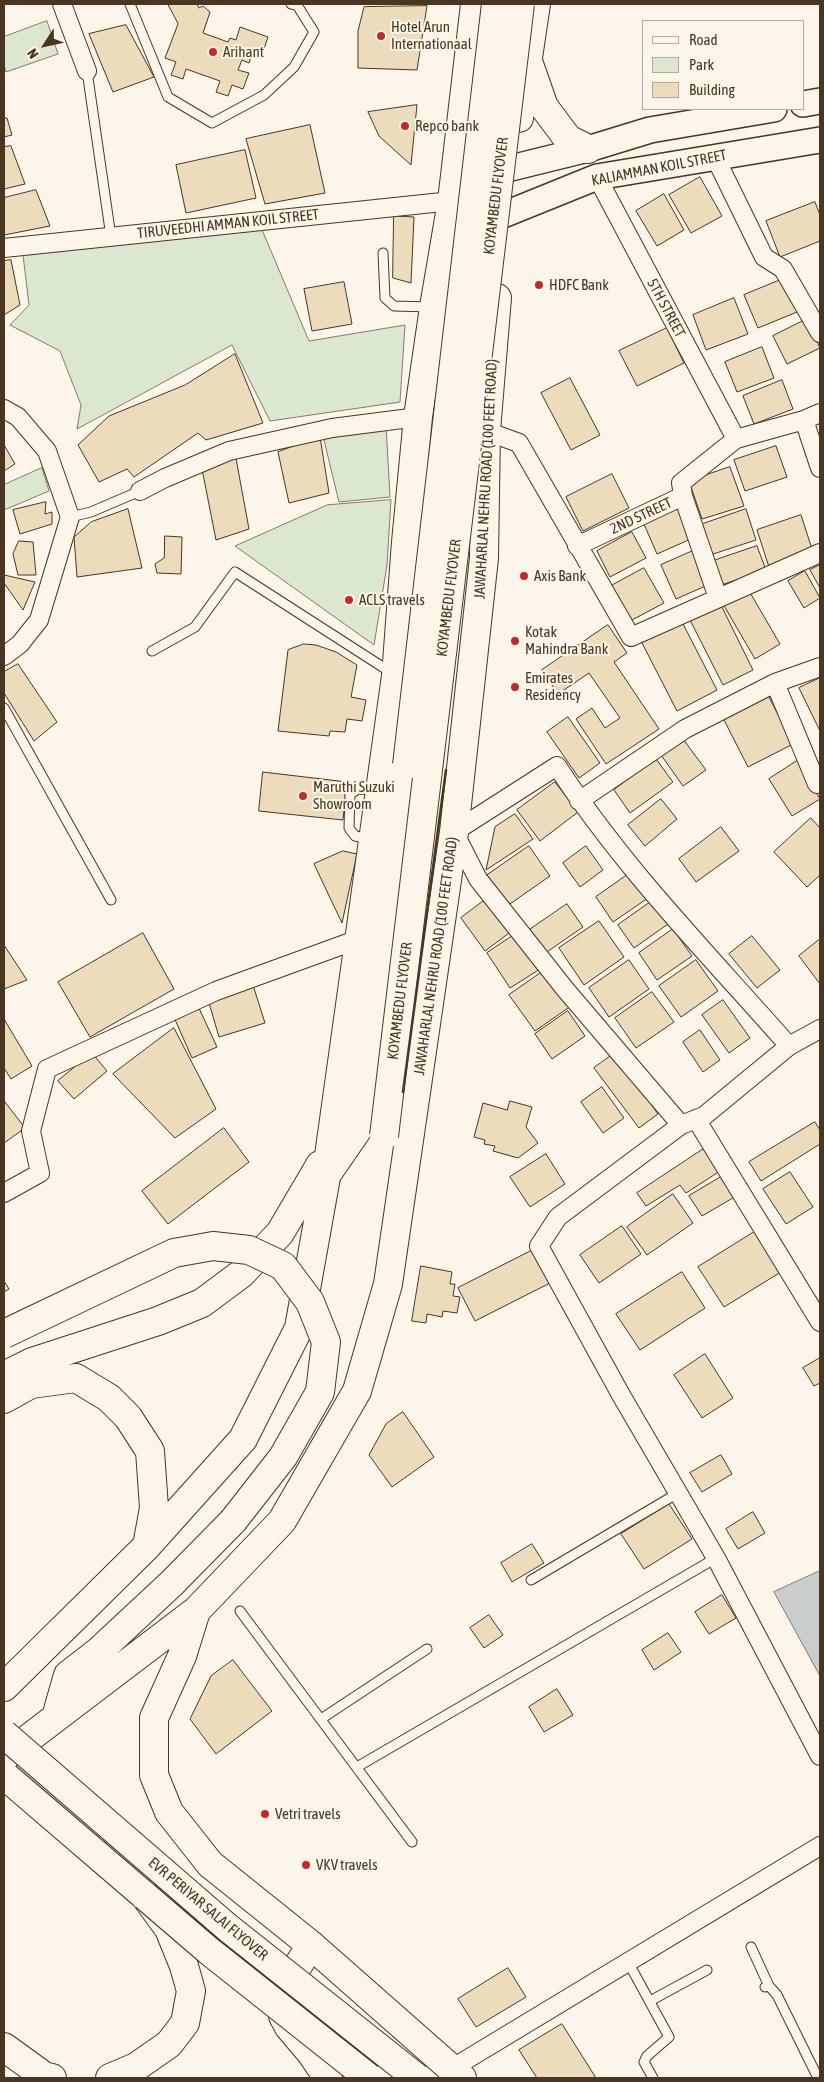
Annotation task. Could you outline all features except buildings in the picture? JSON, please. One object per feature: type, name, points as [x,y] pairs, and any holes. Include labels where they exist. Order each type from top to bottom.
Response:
[{"type":"main road","points":[[4,1687],[147,1546],[243,1439],[299,1328],[326,1177],[396,676],[418,417],[452,201],[474,4]]},
{"type":"main road","name":"KOYAMBEDU FLYOVER","points":[[326,1177],[358,1129],[407,765],[496,4]]},
{"type":"main road","name":"KOYAMBEDU FLYOVER","points":[[401,1191],[384,1136],[520,4]]},
{"type":"main road","name":"JAWAHARLAL NEHRU ROAD (100 FEET ROAD)","points":[[4,1757],[196,1611],[282,1520],[357,1391],[388,1284],[454,832],[484,558],[486,431],[503,215],[536,4]]},
{"type":"main road","points":[[528,60],[544,106],[568,139],[588,149]]},
{"type":"main road","points":[[804,104],[820,101]]},
{"type":"main road","points":[[511,168],[588,149],[650,130],[768,110]]},
{"type":"main road","name":"KALIAMMAN KOIL STREET","points":[[503,215],[597,177],[820,140]]},
{"type":"main road","points":[[406,542],[484,558]]},
{"type":"main road","points":[[4,1376],[32,1362],[158,1321],[202,1303],[242,1274],[280,1234],[330,1146]]},
{"type":"main road","points":[[4,1334],[174,1253],[213,1246],[248,1250],[283,1266],[310,1302],[326,1342],[320,1392],[283,1457],[233,1521],[172,1583],[98,1651],[68,1674],[56,1717]]},
{"type":"main road","points":[[4,1398],[31,1384],[76,1378],[109,1398],[128,1417],[150,1451],[154,1508],[147,1546]]},
{"type":"main road","points":[[196,1611],[182,1656],[154,1718],[154,1775],[169,1812],[210,1864],[311,1945],[457,2074]]},
{"type":"main road","name":"EVR PERIYAR SALAI FLYOVER","points":[[4,1734],[227,1927],[417,2078]]},
{"type":"main road","name":"EVR PERIYAR SALAI FLYOVER","points":[[4,1775],[209,1951],[369,2078]]},
{"type":"main road","points":[[110,2078],[136,2068],[169,2044],[185,2023],[191,1990],[184,1966],[168,1929],[144,1896]]},
{"type":"main road","points":[[311,1945],[285,1986],[283,2016],[289,2027],[311,2053],[328,2078]]},
{"type":"main road","points":[[4,2047],[44,2076],[52,2078]]},
{"type":"street","points":[[62,4],[87,71]]},
{"type":"street","points":[[715,157],[764,257],[783,269],[820,333]]},
{"type":"street","name":"5TH STREET","points":[[597,177],[736,438]]},
{"type":"street","name":"TIRUVEEDHI AMMAN KOIL STREET","points":[[4,248],[452,201]]},
{"type":"street","points":[[4,410],[18,417],[47,452],[70,517],[38,620],[20,644],[4,656]]},
{"type":"street","points":[[736,438],[804,420],[820,412]]},
{"type":"street","points":[[140,491],[165,478],[229,452],[332,428],[418,417]]},
{"type":"street","points":[[804,420],[820,468]]},
{"type":"street","points":[[486,431],[519,443],[631,637],[820,553]]},
{"type":"street","name":"2ND STREET","points":[[577,546],[683,496],[681,483],[736,438]]},
{"type":"street","points":[[683,496],[718,598]]},
{"type":"street","points":[[579,801],[685,729],[775,683],[820,667]]},
{"type":"street","points":[[775,683],[817,784]]},
{"type":"street","points":[[789,1046],[633,871],[579,801],[557,766],[454,832],[478,878],[565,989],[688,1122],[820,1322]]},
{"type":"street","points":[[4,1193],[40,1173],[31,1131],[47,1068],[216,992],[359,939]]},
{"type":"street","points":[[820,1028],[789,1046],[704,1116],[688,1122],[558,1217],[539,1246],[621,1395],[716,1558],[820,1756]]},
{"type":"street","points":[[457,2074],[628,1962],[820,1846]]},
{"type":"lane","points":[[130,4],[168,96],[212,123],[264,96],[294,66],[314,32],[297,5],[291,4]]},
{"type":"lane","points":[[87,71],[111,236]]},
{"type":"lane","points":[[384,253],[385,298],[394,306],[434,307]]},
{"type":"lane","points":[[70,517],[90,512],[140,491]]},
{"type":"lane","points":[[152,651],[195,627],[235,572],[396,676]]},
{"type":"lane","points":[[4,708],[111,900]]},
{"type":"lane","points":[[531,1580],[678,1493]]},
{"type":"lane","points":[[357,1767],[716,1558]]},
{"type":"lane","points":[[240,1611],[412,1842]]},
{"type":"lane","points":[[321,1719],[427,1649]]},
{"type":"lane","points":[[751,1947],[767,1986],[777,1995],[818,2078]]},
{"type":"lane","points":[[628,1962],[669,2037],[647,2056],[644,2062],[653,2078]]},
{"type":"lane","points":[[650,2001],[708,1970]]},
{"type":"green space","points":[[47,21],[58,54],[6,72],[4,65],[4,37]]},
{"type":"green space","points":[[260,225],[309,341],[405,325],[400,402],[270,421],[232,345],[77,429],[81,405],[60,351],[10,325],[29,305],[23,255]]},
{"type":"green space","points":[[386,425],[390,497],[339,502],[323,436]]},
{"type":"green space","points":[[42,468],[49,491],[4,510],[4,485]]},
{"type":"green space","points":[[391,500],[387,565],[374,645],[235,546],[327,505]]},
{"type":"shaded area","points":[[820,1571],[820,1676],[774,1592]]},
{"type":"wall","points":[[403,1092],[446,770]]},
{"type":"place","name":"Hotel Arun Internationaal","points":[[381,36]]},
{"type":"place","name":"Arihant","points":[[213,52]]},
{"type":"place","name":"Repco bank","points":[[405,126]]},
{"type":"place","name":"HDFC Bank","points":[[539,285]]},
{"type":"place","name":"Axis Bank","points":[[524,576]]},
{"type":"place","name":"ACLS travels","points":[[349,600]]},
{"type":"place","name":"Kotak Mahindra Bank","points":[[515,641]]},
{"type":"place","name":"Emirates Residency","points":[[515,687]]},
{"type":"place","name":"Maruthi Suzuki Showroom","points":[[303,796]]},
{"type":"place","name":"Vetri travels","points":[[265,1814]]},
{"type":"place","name":"VKV travels","points":[[306,1865]]}]
